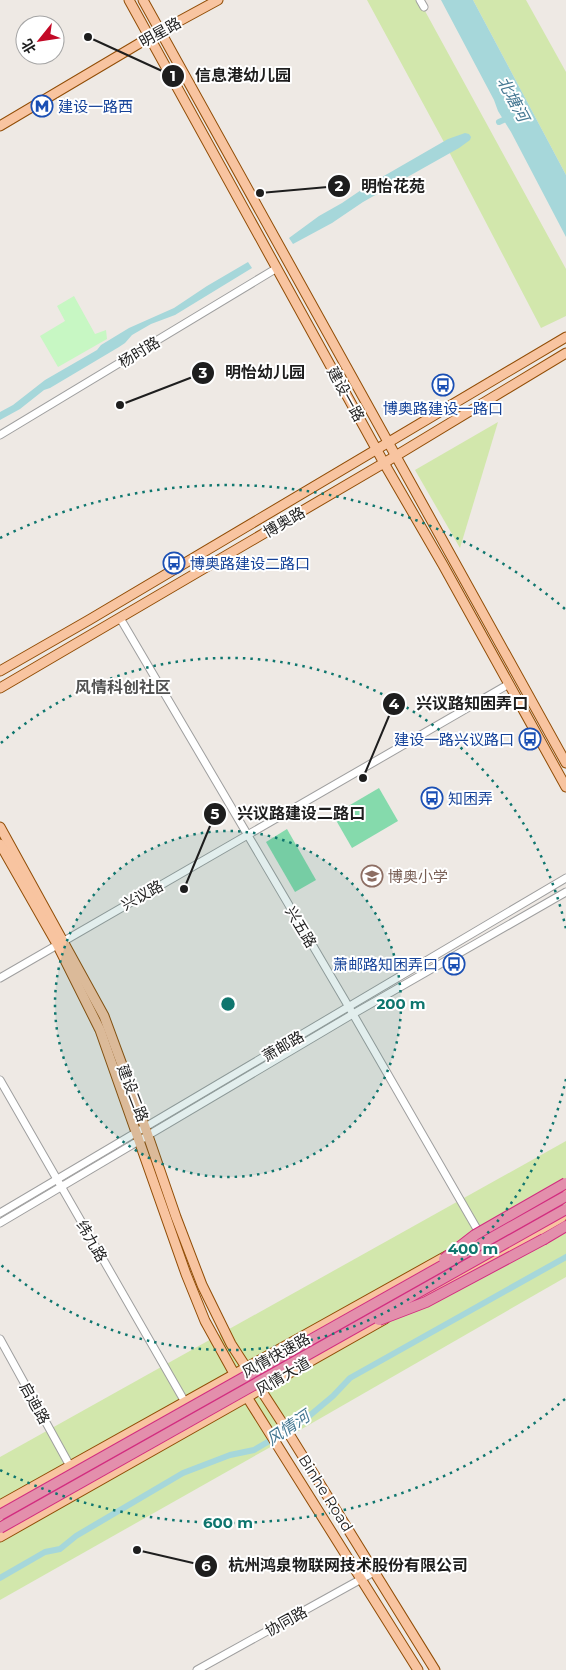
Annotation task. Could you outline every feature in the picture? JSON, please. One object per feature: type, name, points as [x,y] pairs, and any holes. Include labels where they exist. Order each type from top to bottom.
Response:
[{"type":"highway","points":[[411,1283],[475,1235],[566,1183]]},
{"type":"highway","name":"风情快速路","points":[[0,1515],[566,1196]]},
{"type":"highway","name":"风情快速路","points":[[0,1528],[566,1209]]},
{"type":"highway","points":[[346,1333],[426,1302],[566,1226]]},
{"type":"main road","name":"建设一路","points":[[130,0],[376,450],[566,787]]},
{"type":"main road","name":"建设一路","points":[[143,0],[566,763]]},
{"type":"main road","name":"明星路","points":[[0,126],[150,37],[218,0]]},
{"type":"main road","name":"博奥路","points":[[0,670],[89,620],[566,337]]},
{"type":"main road","name":"博奥路","points":[[0,688],[384,463],[566,353]]},
{"type":"main road","name":"兴议路","points":[[509,684],[519,678]]},
{"type":"main road","name":"建设二路","points":[[0,827],[60,943],[100,1030],[189,1282],[205,1321],[234,1375]]},
{"type":"main road","name":"建设二路","points":[[0,844],[104,1016],[202,1285],[231,1344],[246,1368]]},
{"type":"main road","name":"风情大道","points":[[0,1505],[566,1190]]},
{"type":"main road","name":"风情大道","points":[[0,1537],[566,1214]]},
{"type":"main road","name":"Binhe Road","points":[[246,1368],[281,1421],[435,1670]]},
{"type":"main road","name":"Binhe Road","points":[[234,1375],[418,1670]]},
{"type":"street","name":"杨时路","points":[[0,435],[277,268]]},
{"type":"street","name":"兴五路","points":[[120,618],[481,1236]]},
{"type":"street","name":"兴议路","points":[[0,978],[509,684]]},
{"type":"street","points":[[0,1223],[59,1184],[351,1011],[566,878]]},
{"type":"street","points":[[351,1011],[566,892]]},
{"type":"street","name":"纬九路","points":[[0,1080],[185,1402]]},
{"type":"street","points":[[0,1213],[59,1184]]},
{"type":"street","name":"启迪路","points":[[0,1339],[70,1466]]},
{"type":"street","name":"协同路","points":[[198,1670],[374,1572]]},
{"type":"green space","points":[[367,0],[419,0],[566,269],[566,316],[541,328]]},
{"type":"green space","points":[[473,0],[526,0],[566,72],[566,175]]},
{"type":"green space","points":[[74,296],[95,334],[106,330],[107,339],[58,367],[40,336],[65,321],[57,306]]},
{"type":"green space","points":[[498,422],[460,548],[415,470]]},
{"type":"green space","points":[[379,788],[398,821],[352,848],[333,815]]},
{"type":"green space","points":[[287,829],[316,880],[295,892],[266,842]]},
{"type":"green space","points":[[566,1141],[566,1277],[0,1600],[0,1457]]},
{"type":"water","name":"北塘河","points":[[441,0],[473,0],[566,175],[566,237],[498,111]]},
{"type":"water","points":[[465,133],[469,134],[470,140],[459,148],[293,244],[289,238],[319,216],[370,184],[448,139]]},
{"type":"water","points":[[248,262],[252,268],[175,315],[151,324],[132,335],[119,347],[44,390],[20,409],[0,420],[0,412],[13,405],[45,380],[97,350],[101,345],[129,328],[174,308]]},
{"type":"waterway","name":"北塘河","points":[[499,122],[510,117]]},
{"type":"waterway","name":"风情河","points":[[0,1578],[45,1552],[60,1549],[76,1536],[183,1473],[230,1455],[254,1450],[302,1422],[333,1396],[350,1378],[566,1257]]},
{"type":"place","name":"信息港幼儿园","points":[[88,37]]},
{"type":"place","name":"建设一路西","points":[[42,106]]},
{"type":"place","name":"明怡花苑","points":[[260,193]]},
{"type":"place","name":"博奥路建设一路口","points":[[443,385]]},
{"type":"place","name":"明怡幼儿园","points":[[120,405]]},
{"type":"place","name":"博奥路建设二路口","points":[[174,563]]},
{"type":"place","name":"建设一路兴议路口","points":[[530,739]]},
{"type":"place","name":"兴议路知困弄口","points":[[363,778]]},
{"type":"place","name":"知困弄","points":[[432,798]]},
{"type":"place","name":"博奥小学","points":[[372,876]]},
{"type":"place","name":"兴议路建设二路口","points":[[184,889]]},
{"type":"place","name":"萧邮路知困弄口","points":[[454,964]]},
{"type":"place","name":"杭州鸿泉物联网技术股份有限公司","points":[[137,1550]]},
{"type":"district","name":"风情科创社区","points":[[123,687]]}]
